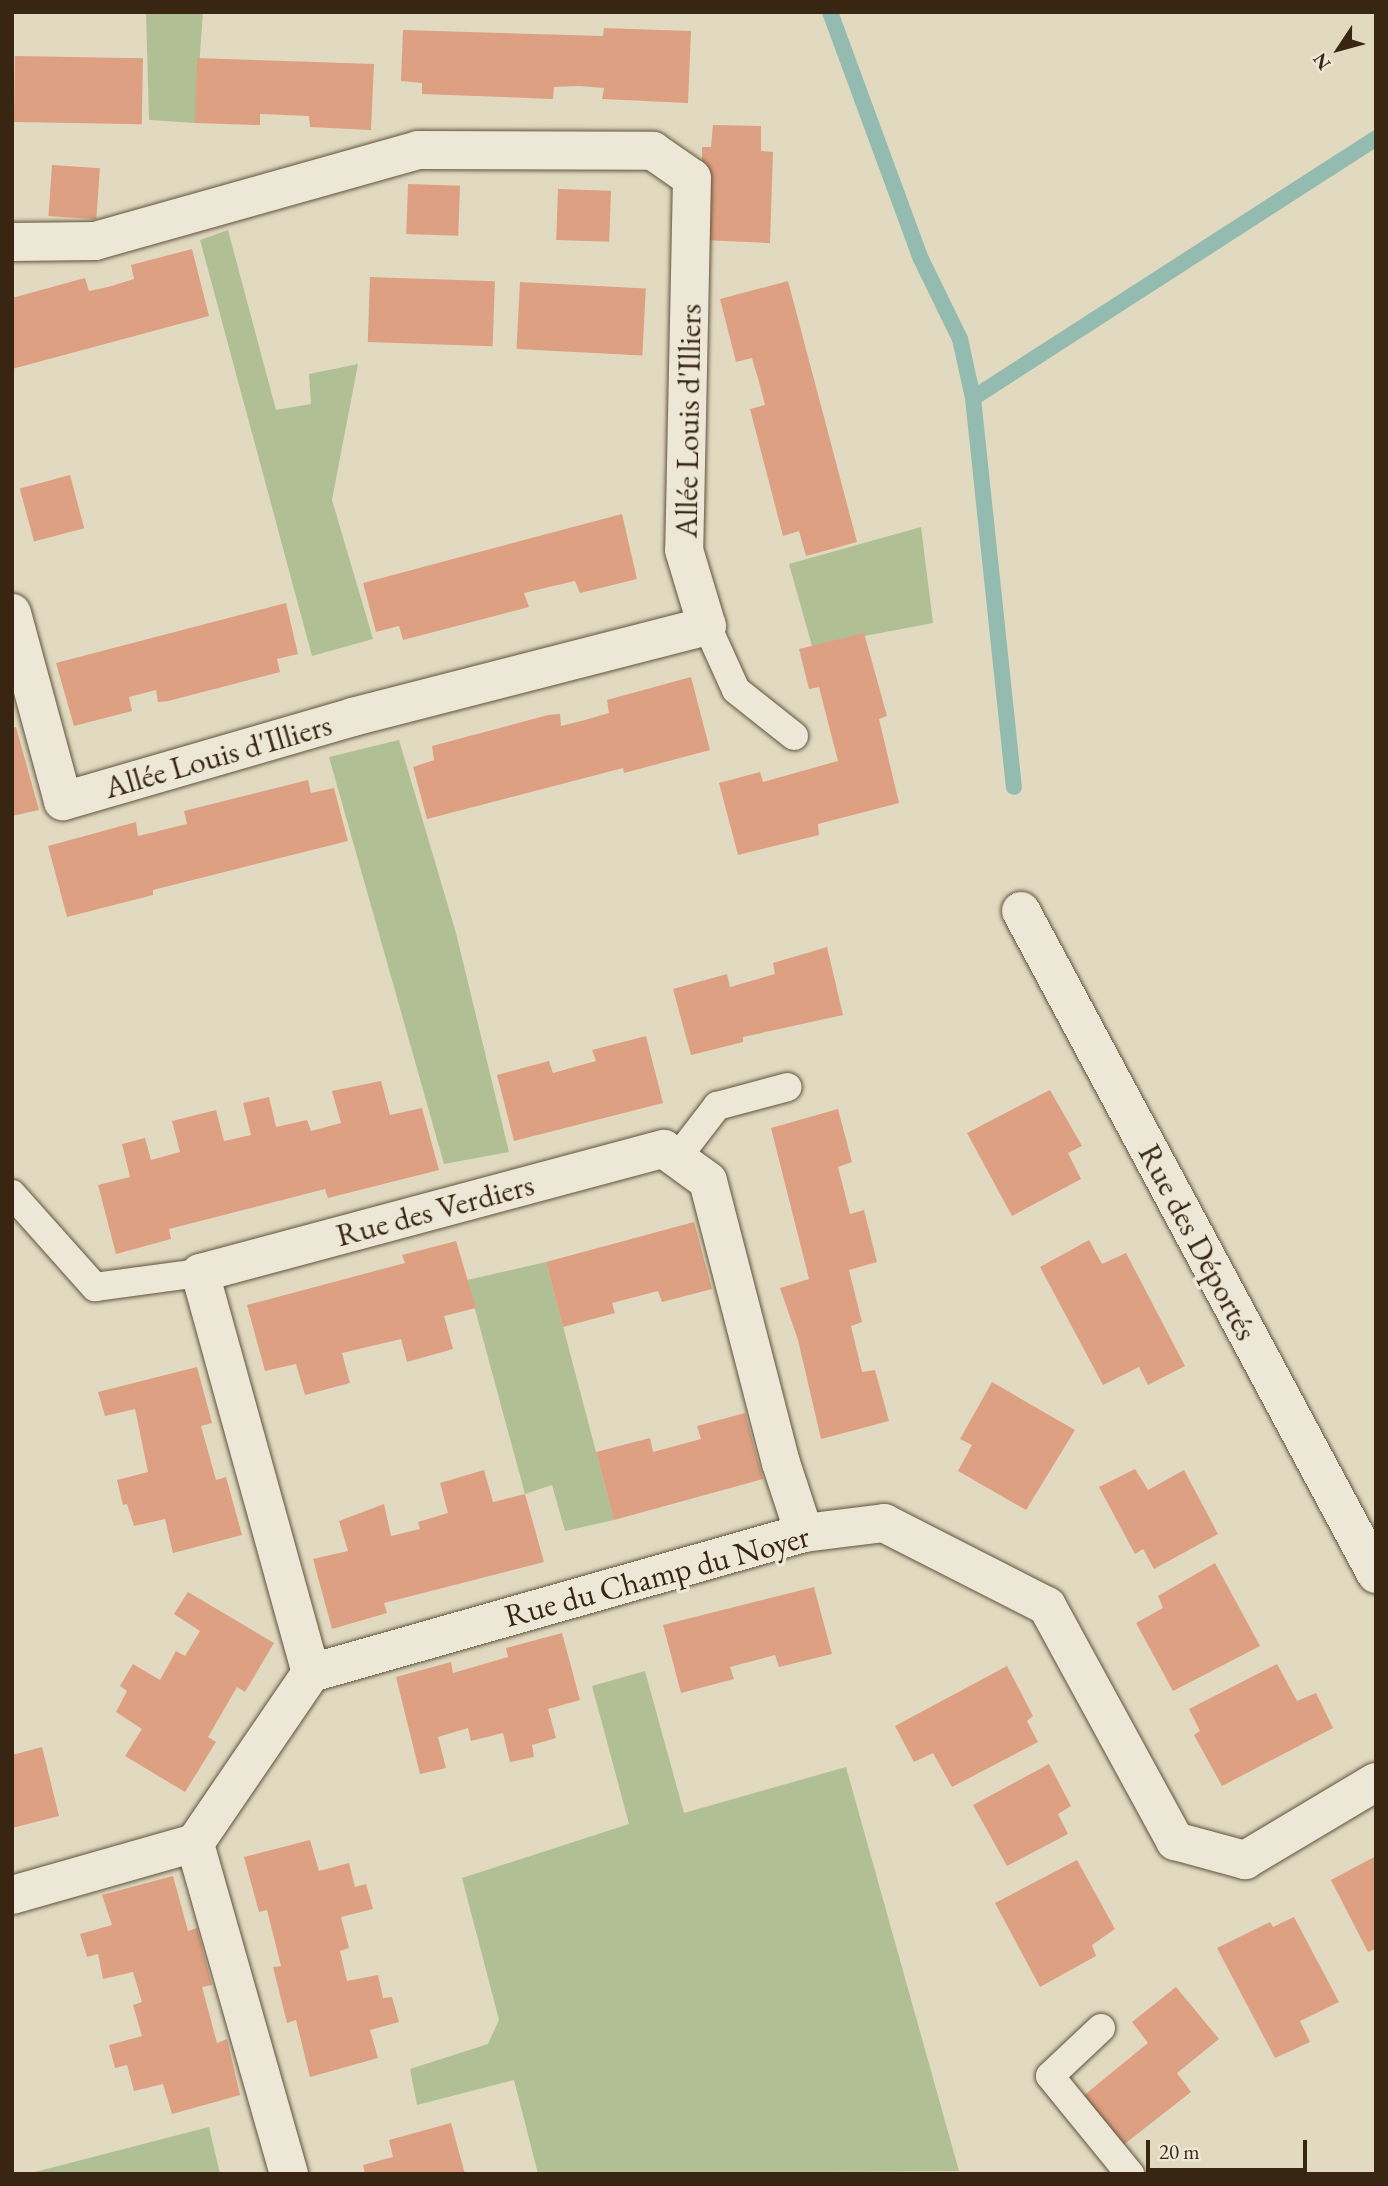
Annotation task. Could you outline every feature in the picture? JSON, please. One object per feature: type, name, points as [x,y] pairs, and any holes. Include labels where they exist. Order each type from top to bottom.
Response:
[{"type":"street","name":"Allée Louis d'Illiers","points":[[12,242],[95,241],[418,150],[653,150],[692,178],[684,551],[707,626],[353,717],[63,801],[12,613]]},
{"type":"street","name":"Rue des Déportés","points":[[1021,911],[1376,1574]]},
{"type":"street","name":"Rue des Verdiers","points":[[200,1273],[664,1149],[708,1181],[781,1462],[804,1533]]},
{"type":"street","points":[[12,1895],[195,1843],[311,1673],[200,1273]]},
{"type":"street","name":"Rue du Champ du Noyer","points":[[311,1673],[804,1533],[884,1524],[1047,1606],[1175,1841],[1245,1860],[1376,1782]]},
{"type":"street","points":[[195,1843],[289,2174]]},
{"type":"lane","points":[[707,626],[736,690],[794,736]]},
{"type":"lane","points":[[677,1158],[717,1106],[788,1087]]},
{"type":"lane","points":[[12,1194],[95,1287],[200,1273]]},
{"type":"lane","points":[[1101,2028],[1051,2076],[1130,2174]]},
{"type":"green space","points":[[146,12],[203,12],[195,123],[149,120]]},
{"type":"green space","points":[[228,230],[276,410],[311,404],[309,374],[358,364],[332,500],[373,639],[312,656],[200,240]]},
{"type":"green space","points":[[921,527],[933,623],[812,646],[789,564]]},
{"type":"green space","points":[[399,740],[456,933],[509,1152],[444,1164],[329,757]]},
{"type":"green space","points":[[546,1262],[614,1520],[565,1531],[552,1485],[525,1494],[467,1280]]},
{"type":"green space","points":[[645,1671],[684,1813],[846,1767],[959,2171],[538,2174],[514,2080],[417,2105],[410,2069],[488,2044],[499,2020],[462,1878],[629,1824],[592,1686]]},
{"type":"green space","points":[[209,2127],[220,2174],[27,2174]]},
{"type":"building","points":[[604,28],[691,31],[688,103],[602,99],[604,88],[579,86],[554,87],[553,99],[422,94],[422,83],[401,81],[403,30],[603,36]]},
{"type":"building","points":[[15,56],[143,58],[142,124],[14,122]]},
{"type":"building","points":[[197,58],[374,64],[371,130],[310,127],[309,116],[260,114],[260,125],[195,123]]},
{"type":"building","points":[[713,125],[761,126],[761,151],[773,152],[770,243],[702,240],[702,147],[711,147]]},
{"type":"building","points":[[52,165],[100,168],[96,219],[48,216]]},
{"type":"building","points":[[408,184],[460,186],[458,236],[406,234]]},
{"type":"building","points":[[558,189],[611,191],[609,242],[556,240]]},
{"type":"building","points":[[192,249],[209,316],[12,369],[12,298],[85,278],[89,291],[108,287],[134,279],[131,265]]},
{"type":"building","points":[[370,277],[495,281],[493,346],[368,342]]},
{"type":"building","points":[[788,281],[857,542],[806,556],[799,531],[783,536],[750,409],[765,405],[759,382],[752,358],[736,362],[720,299]]},
{"type":"building","points":[[520,282],[646,289],[642,356],[516,349]]},
{"type":"building","points":[[70,475],[84,528],[34,542],[20,488]]},
{"type":"building","points":[[622,514],[637,579],[580,593],[575,581],[524,593],[529,607],[403,640],[399,626],[376,632],[363,583]]},
{"type":"building","points":[[286,603],[298,654],[277,659],[280,672],[168,701],[158,702],[156,690],[129,697],[132,711],[74,726],[56,663]]},
{"type":"building","points":[[864,633],[887,716],[879,719],[899,803],[818,824],[819,835],[738,855],[719,783],[760,772],[763,782],[838,761],[819,687],[809,689],[799,649]]},
{"type":"building","points":[[691,677],[710,750],[624,773],[623,768],[427,819],[413,767],[434,760],[432,746],[548,715],[560,714],[561,726],[585,720],[609,713],[607,700]]},
{"type":"building","points":[[16,727],[39,810],[12,816],[12,728]]},
{"type":"building","points":[[308,780],[311,793],[334,788],[348,841],[153,890],[153,895],[67,917],[48,846],[136,822],[138,836],[187,824],[184,811]]},
{"type":"building","points":[[827,947],[843,1015],[743,1037],[743,1042],[691,1055],[673,989],[727,974],[730,987],[775,974],[773,963]]},
{"type":"building","points":[[646,1036],[663,1103],[514,1141],[497,1075],[549,1061],[553,1073],[596,1061],[592,1050]]},
{"type":"building","points":[[381,1081],[390,1115],[422,1108],[439,1170],[328,1198],[325,1189],[169,1229],[171,1239],[116,1254],[98,1185],[130,1177],[122,1144],[145,1138],[151,1160],[180,1152],[172,1121],[216,1110],[224,1141],[251,1135],[243,1103],[269,1097],[276,1127],[307,1120],[311,1131],[341,1123],[332,1091]]},
{"type":"building","points":[[1050,1090],[1082,1146],[1068,1153],[1081,1179],[1012,1216],[967,1133]]},
{"type":"building","points":[[838,1109],[852,1162],[838,1167],[850,1214],[864,1210],[877,1262],[849,1270],[862,1322],[851,1326],[862,1372],[875,1370],[889,1421],[821,1439],[798,1340],[780,1288],[809,1279],[771,1128]]},
{"type":"building","points":[[694,1222],[712,1289],[662,1302],[658,1291],[612,1303],[615,1313],[563,1327],[546,1262]]},
{"type":"building","points":[[1089,1240],[1102,1264],[1126,1253],[1185,1366],[1148,1385],[1139,1367],[1103,1385],[1040,1267]]},
{"type":"building","points":[[456,1241],[476,1308],[444,1316],[453,1349],[407,1362],[401,1339],[342,1353],[350,1383],[305,1395],[296,1364],[265,1371],[247,1305],[405,1263],[402,1255]]},
{"type":"building","points":[[197,1367],[212,1423],[201,1426],[216,1480],[226,1477],[242,1535],[173,1553],[165,1519],[134,1526],[127,1504],[123,1505],[117,1480],[148,1472],[135,1409],[105,1416],[98,1392]]},
{"type":"building","points":[[992,1382],[1075,1430],[1026,1510],[958,1471],[972,1445],[960,1439]]},
{"type":"building","points":[[745,1413],[763,1479],[614,1520],[596,1452],[650,1438],[653,1452],[701,1439],[697,1426]]},
{"type":"building","points":[[1135,1469],[1148,1490],[1184,1470],[1218,1534],[1154,1569],[1143,1549],[1135,1554],[1099,1487]]},
{"type":"building","points":[[484,1470],[493,1502],[525,1494],[544,1562],[384,1603],[387,1613],[332,1629],[313,1559],[348,1551],[339,1521],[384,1504],[391,1536],[420,1529],[418,1522],[448,1513],[440,1483]]},
{"type":"building","points":[[1215,1563],[1260,1646],[1173,1691],[1136,1623],[1163,1608],[1158,1596]]},
{"type":"building","points":[[814,1587],[832,1654],[779,1667],[775,1655],[730,1667],[734,1679],[681,1693],[663,1625]]},
{"type":"building","points":[[188,1592],[274,1643],[245,1692],[237,1687],[208,1737],[216,1742],[185,1792],[125,1756],[142,1729],[116,1712],[127,1691],[120,1686],[133,1664],[160,1680],[176,1651],[185,1656],[200,1631],[174,1614]]},
{"type":"building","points":[[562,1633],[580,1700],[548,1709],[556,1738],[532,1745],[534,1757],[510,1762],[503,1733],[471,1741],[468,1728],[438,1737],[446,1768],[420,1774],[396,1677],[451,1662],[453,1673],[508,1657],[506,1648]]},
{"type":"building","points":[[1277,1664],[1297,1701],[1316,1693],[1333,1728],[1222,1786],[1194,1735],[1200,1731],[1189,1709]]},
{"type":"building","points":[[1007,1666],[1033,1716],[1027,1721],[1038,1742],[952,1787],[933,1753],[914,1762],[895,1726]]},
{"type":"building","points":[[42,1747],[59,1816],[12,1828],[12,1755]]},
{"type":"building","points":[[1049,1764],[1071,1806],[1058,1814],[1068,1834],[1007,1866],[973,1805]]},
{"type":"building","points":[[310,1840],[319,1871],[349,1863],[355,1887],[366,1884],[373,1909],[341,1917],[349,1948],[340,1951],[347,1981],[378,1975],[383,1998],[392,1997],[399,2022],[370,2030],[378,2058],[310,2077],[296,2020],[287,2023],[273,1967],[281,1966],[267,1910],[259,1912],[244,1857]]},
{"type":"building","points":[[1376,1856],[1376,1949],[1368,1952],[1331,1880]]},
{"type":"building","points":[[1077,1860],[1115,1929],[1092,1945],[1096,1956],[1040,1987],[995,1903]]},
{"type":"building","points":[[173,1876],[188,1931],[197,1928],[212,1985],[202,1987],[217,2043],[227,2039],[240,2095],[172,2114],[163,2084],[134,2091],[127,2065],[115,2068],[109,2045],[142,2036],[133,2005],[142,2002],[133,1972],[103,1979],[98,1954],[87,1957],[80,1934],[112,1925],[102,1895]]},
{"type":"building","points":[[1294,1917],[1339,2002],[1300,2021],[1310,2042],[1275,2058],[1217,1948],[1270,1922],[1273,1927]]},
{"type":"building","points":[[1176,1987],[1219,2039],[1177,2073],[1191,2092],[1122,2146],[1082,2097],[1148,2043],[1132,2022]]},
{"type":"building","points":[[451,2123],[465,2174],[365,2174],[363,2165],[393,2157],[389,2140]]},
{"type":"waterway","points":[[830,12],[921,259],[960,339],[973,398],[1014,787]]},
{"type":"waterway","points":[[973,398],[1376,138]]}]
